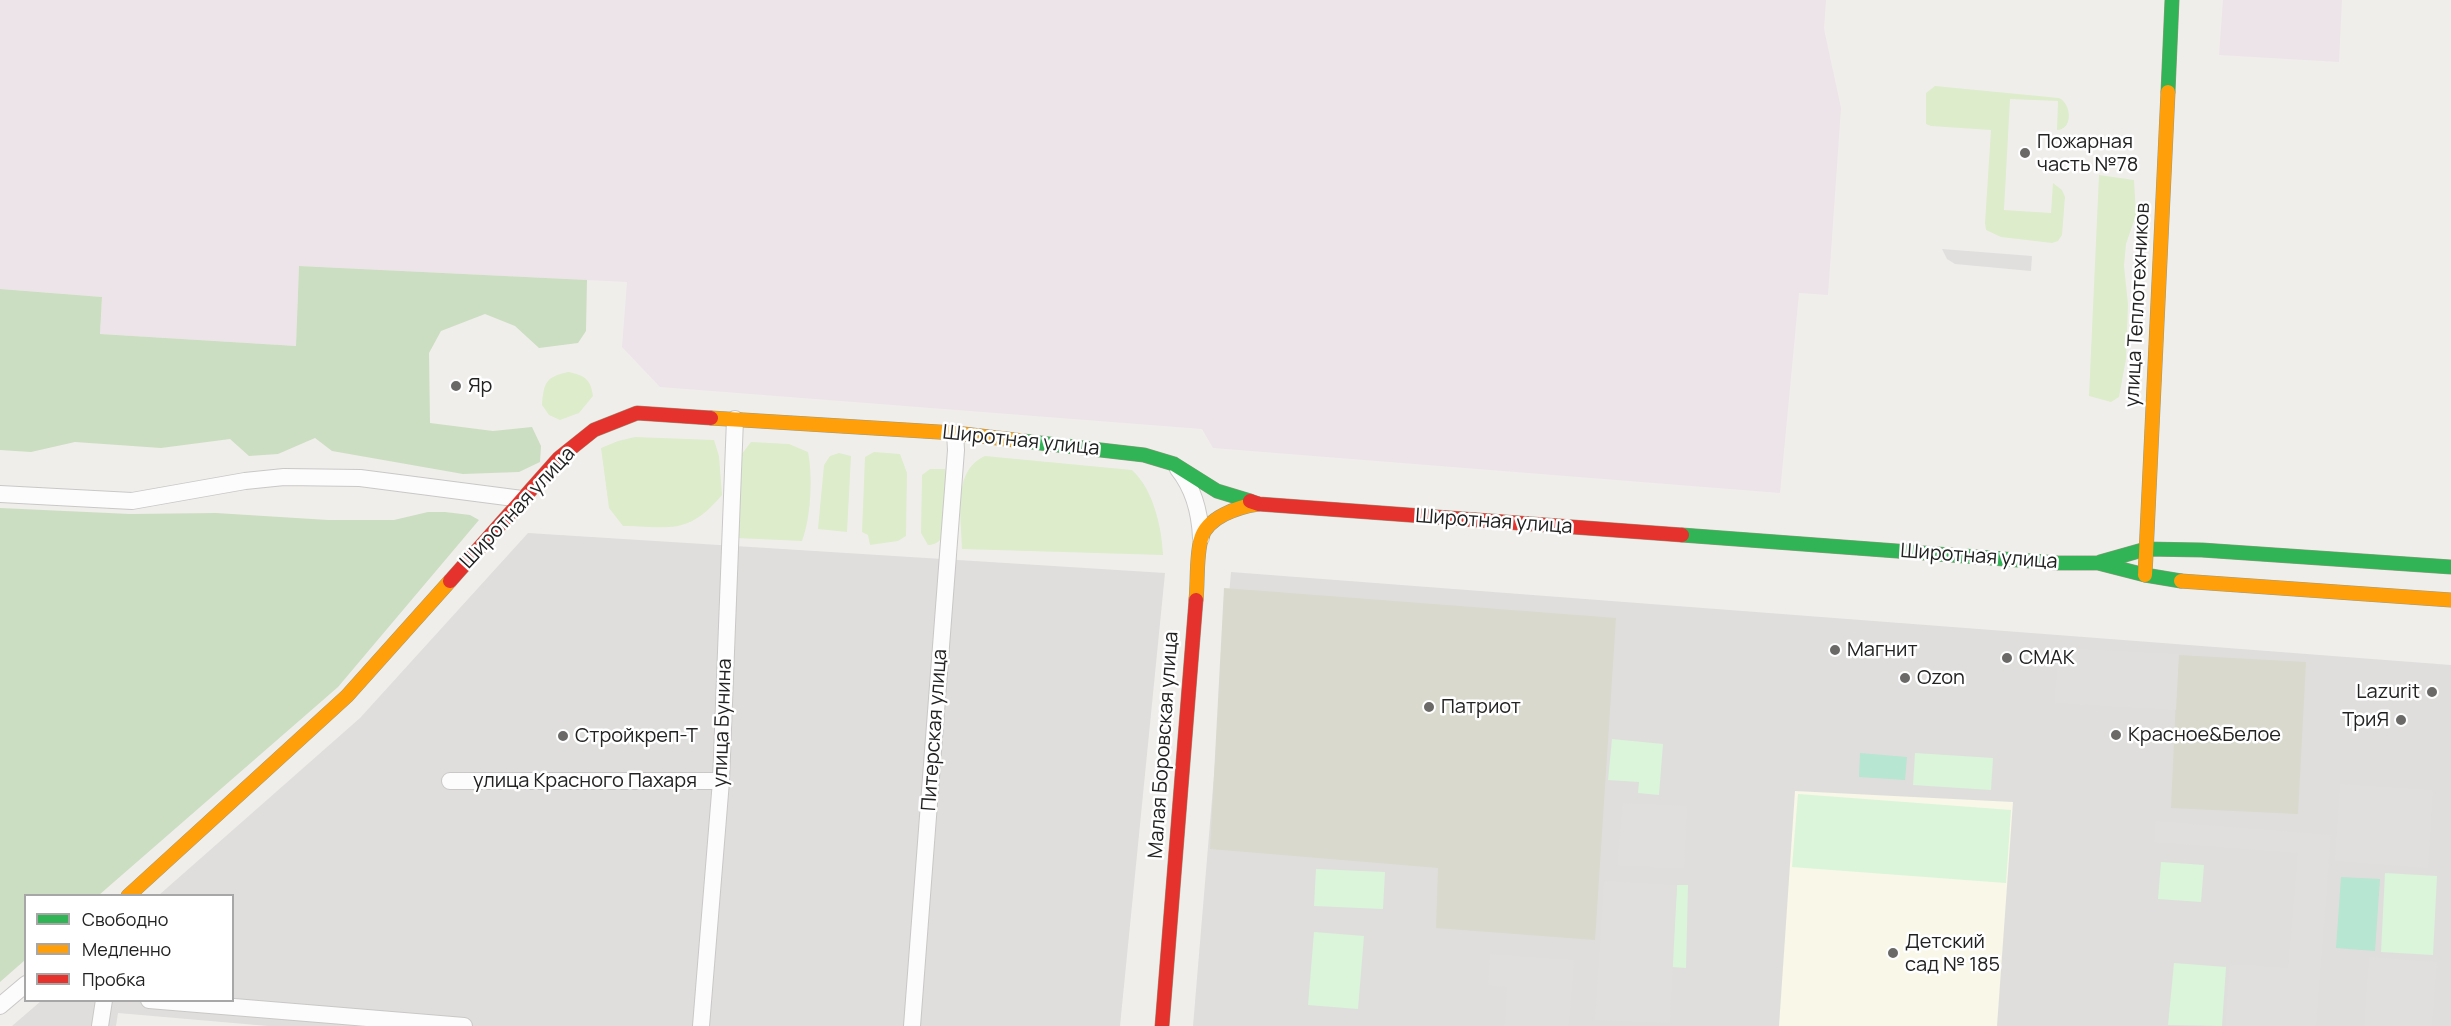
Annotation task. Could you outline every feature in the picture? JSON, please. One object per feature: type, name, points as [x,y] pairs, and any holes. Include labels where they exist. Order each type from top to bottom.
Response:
[{"type":"street","name":"улица Теплотехников","points":[[2145,575],[2172,0]]},
{"type":"street","name":"Широтная улица","points":[[130,894],[347,696],[559,459],[594,430],[637,413],[955,433],[1144,455],[1174,464],[1217,491],[1259,504],[2058,563],[2098,563],[2145,575],[2199,584],[2451,600]]},
{"type":"street","name":"улица Бунина","points":[[701,1026],[721,780],[735,419]]},
{"type":"street","name":"Питерская улица","points":[[912,1026],[956,450],[955,433]]},
{"type":"street","points":[[1174,464],[1194,497],[1201,538]]},
{"type":"street","points":[[0,494],[132,501],[245,481],[284,477],[351,477],[522,499]]},
{"type":"street","points":[[1201,538],[1207,528],[1225,513],[1242,506],[1259,504]]},
{"type":"street","name":"Малая Боровская улица","points":[[1162,1026],[1201,538]]},
{"type":"street","name":"Широтная улица","points":[[2098,563],[2146,549],[2202,550],[2451,567]]},
{"type":"street","name":"улица Красного Пахаря","points":[[450,781],[721,780]]},
{"type":"street","points":[[0,1006],[24,986]]},
{"type":"street","points":[[100,1026],[104,1002]]},
{"type":"street","points":[[173,1002],[464,1026]]},
{"type":"shaded area","points":[[0,0],[1826,0],[1824,29],[1841,108],[1828,295],[1799,293],[1780,493],[1213,448],[1202,429],[660,387],[622,347],[627,282],[299,266],[296,346],[100,334],[102,297],[0,289]]},
{"type":"shaded area","points":[[2223,0],[2342,0],[2339,62],[2219,55]]},
{"type":"shaded area","points":[[1942,249],[2032,256],[2031,271],[1955,264],[1947,259]]},
{"type":"shaded area","points":[[528,533],[1165,573],[1120,1026],[268,1026],[118,1013],[116,1026],[12,1026],[40,1002],[234,1002],[234,894],[160,894],[360,718]]},
{"type":"shaded area","points":[[1231,572],[2451,665],[2451,1026],[1193,1026]]},
{"type":"shaded area","points":[[1224,588],[1616,618],[1595,940],[1436,928],[1438,868],[1210,849]]},
{"type":"shaded area","points":[[2058,648],[2179,654],[2176,710],[2055,703]]},
{"type":"shaded area","points":[[2178,655],[2306,662],[2298,814],[2171,808]]},
{"type":"shaded area","points":[[2340,784],[2433,790],[2428,868],[2335,861]]},
{"type":"shaded area","name":"Детский сад № 185","points":[[1795,791],[2013,802],[1997,1026],[1779,1026]]},
{"type":"shaded area","points":[[1623,803],[1687,806],[1684,869],[1617,865]]},
{"type":"shaded area","points":[[2155,821],[2331,835],[2316,1026],[2225,1026],[2230,964],[2288,968],[2298,853],[2154,842]]},
{"type":"shaded area","points":[[1604,881],[1677,885],[1670,1023],[1595,1020]]},
{"type":"shaded area","points":[[1490,954],[1574,960],[1569,1026],[1505,1026],[1507,987],[1488,985]]},
{"type":"shaded area","points":[[2369,957],[2437,962],[2432,1026],[2364,1026]]},
{"type":"green space","points":[[1935,86],[2059,98],[2063,101],[2068,111],[2068,121],[2066,126],[2057,130],[2058,101],[2010,99],[2004,210],[2051,213],[2053,183],[2062,190],[2065,197],[2062,235],[2058,241],[2052,243],[2001,237],[1986,230],[1991,130],[1926,124],[1926,93]]},
{"type":"green space","points":[[2099,175],[2134,180],[2136,215],[2126,244],[2124,266],[2128,304],[2126,359],[2119,397],[2111,402],[2089,396]]},
{"type":"green space","points":[[299,266],[587,280],[586,331],[578,343],[539,348],[515,326],[485,314],[441,331],[429,353],[430,423],[493,431],[532,427],[541,446],[540,462],[519,472],[463,474],[332,451],[315,438],[278,454],[249,456],[230,439],[161,448],[75,442],[31,452],[0,450],[0,289],[102,297],[100,334],[296,346]]},
{"type":"green space","points":[[568,372],[586,379],[593,396],[579,413],[560,420],[549,415],[542,405],[544,391],[550,379]]},
{"type":"green space","points":[[635,437],[714,440],[719,456],[722,495],[710,508],[689,523],[667,527],[623,526],[609,508],[601,448]]},
{"type":"green space","points":[[751,442],[789,444],[808,452],[810,497],[802,541],[736,538],[741,455]]},
{"type":"green space","points":[[874,452],[900,454],[907,473],[906,536],[898,541],[870,545],[868,535],[862,532],[865,457]]},
{"type":"green space","points":[[839,453],[851,456],[847,532],[818,529],[824,465],[830,456]]},
{"type":"green space","points":[[985,456],[1132,470],[1146,487],[1151,498],[1161,533],[1163,555],[962,549],[960,510],[963,484],[974,463]]},
{"type":"green space","points":[[930,469],[945,469],[947,493],[945,531],[937,543],[928,545],[921,533],[922,475]]},
{"type":"green space","points":[[0,508],[130,514],[216,513],[328,520],[394,520],[428,512],[445,512],[470,515],[479,520],[338,687],[100,894],[24,894],[24,961],[0,982]]},
{"type":"green space","points":[[1612,739],[1663,744],[1659,795],[1638,793],[1639,782],[1608,780]]},
{"type":"green space","points":[[1860,753],[1907,757],[1905,780],[1859,777]]},
{"type":"green space","points":[[1915,753],[1993,758],[1991,790],[1913,785]]},
{"type":"green space","points":[[1798,794],[2011,810],[2006,883],[1792,867]]},
{"type":"green space","points":[[2161,862],[2204,865],[2201,902],[2158,899]]},
{"type":"green space","points":[[1316,869],[1385,872],[1383,909],[1314,906]]},
{"type":"green space","points":[[2385,873],[2437,876],[2433,955],[2381,952]]},
{"type":"green space","points":[[2341,877],[2380,879],[2375,951],[2336,948]]},
{"type":"green space","points":[[1677,885],[1688,885],[1686,968],[1672,967]]},
{"type":"green space","points":[[1314,932],[1364,936],[1358,1009],[1308,1005]]},
{"type":"green space","points":[[2174,963],[2226,967],[2222,1026],[2168,1025]]},
{"type":"traffic: fast","points":[[2168,92],[2172,0]]},
{"type":"traffic: fast","points":[[1023,441],[1144,455],[1174,464],[1217,491],[1250,501]]},
{"type":"traffic: fast","points":[[1682,535],[2058,563],[2098,563],[2181,581]]},
{"type":"traffic: fast","points":[[2100,562],[2146,549],[2202,550],[2451,567]]},
{"type":"traffic: slow","points":[[2145,575],[2168,92]]},
{"type":"traffic: slow","points":[[711,418],[955,433],[1023,441]]},
{"type":"traffic: slow","points":[[1196,600],[1198,554],[1204,531],[1224,514],[1258,504]]},
{"type":"traffic: slow","points":[[130,894],[347,696],[450,581]]},
{"type":"traffic: slow","points":[[2181,581],[2451,600]]},
{"type":"traffic: jam","points":[[450,581],[559,458],[594,430],[637,413],[711,418]]},
{"type":"traffic: jam","points":[[1250,501],[1259,504],[1682,535]]},
{"type":"traffic: jam","points":[[1162,1026],[1196,600]]},
{"type":"place","name":"Пожарная часть №78","points":[[2025,153]]},
{"type":"place","name":"Яр","points":[[456,386]]},
{"type":"place","name":"Магнит","points":[[1835,650]]},
{"type":"place","name":"СМАК","points":[[2007,658]]},
{"type":"place","name":"Ozon","points":[[1905,678]]},
{"type":"place","name":"Lazurit","points":[[2432,692]]},
{"type":"place","name":"Патриот","points":[[1429,707]]},
{"type":"place","name":"ТриЯ","points":[[2401,720]]},
{"type":"place","name":"Красное&Белое","points":[[2116,735]]},
{"type":"place","name":"Стройкреп-Т","points":[[563,736]]},
{"type":"place","name":"Детский сад № 185","points":[[1893,953]]}]
